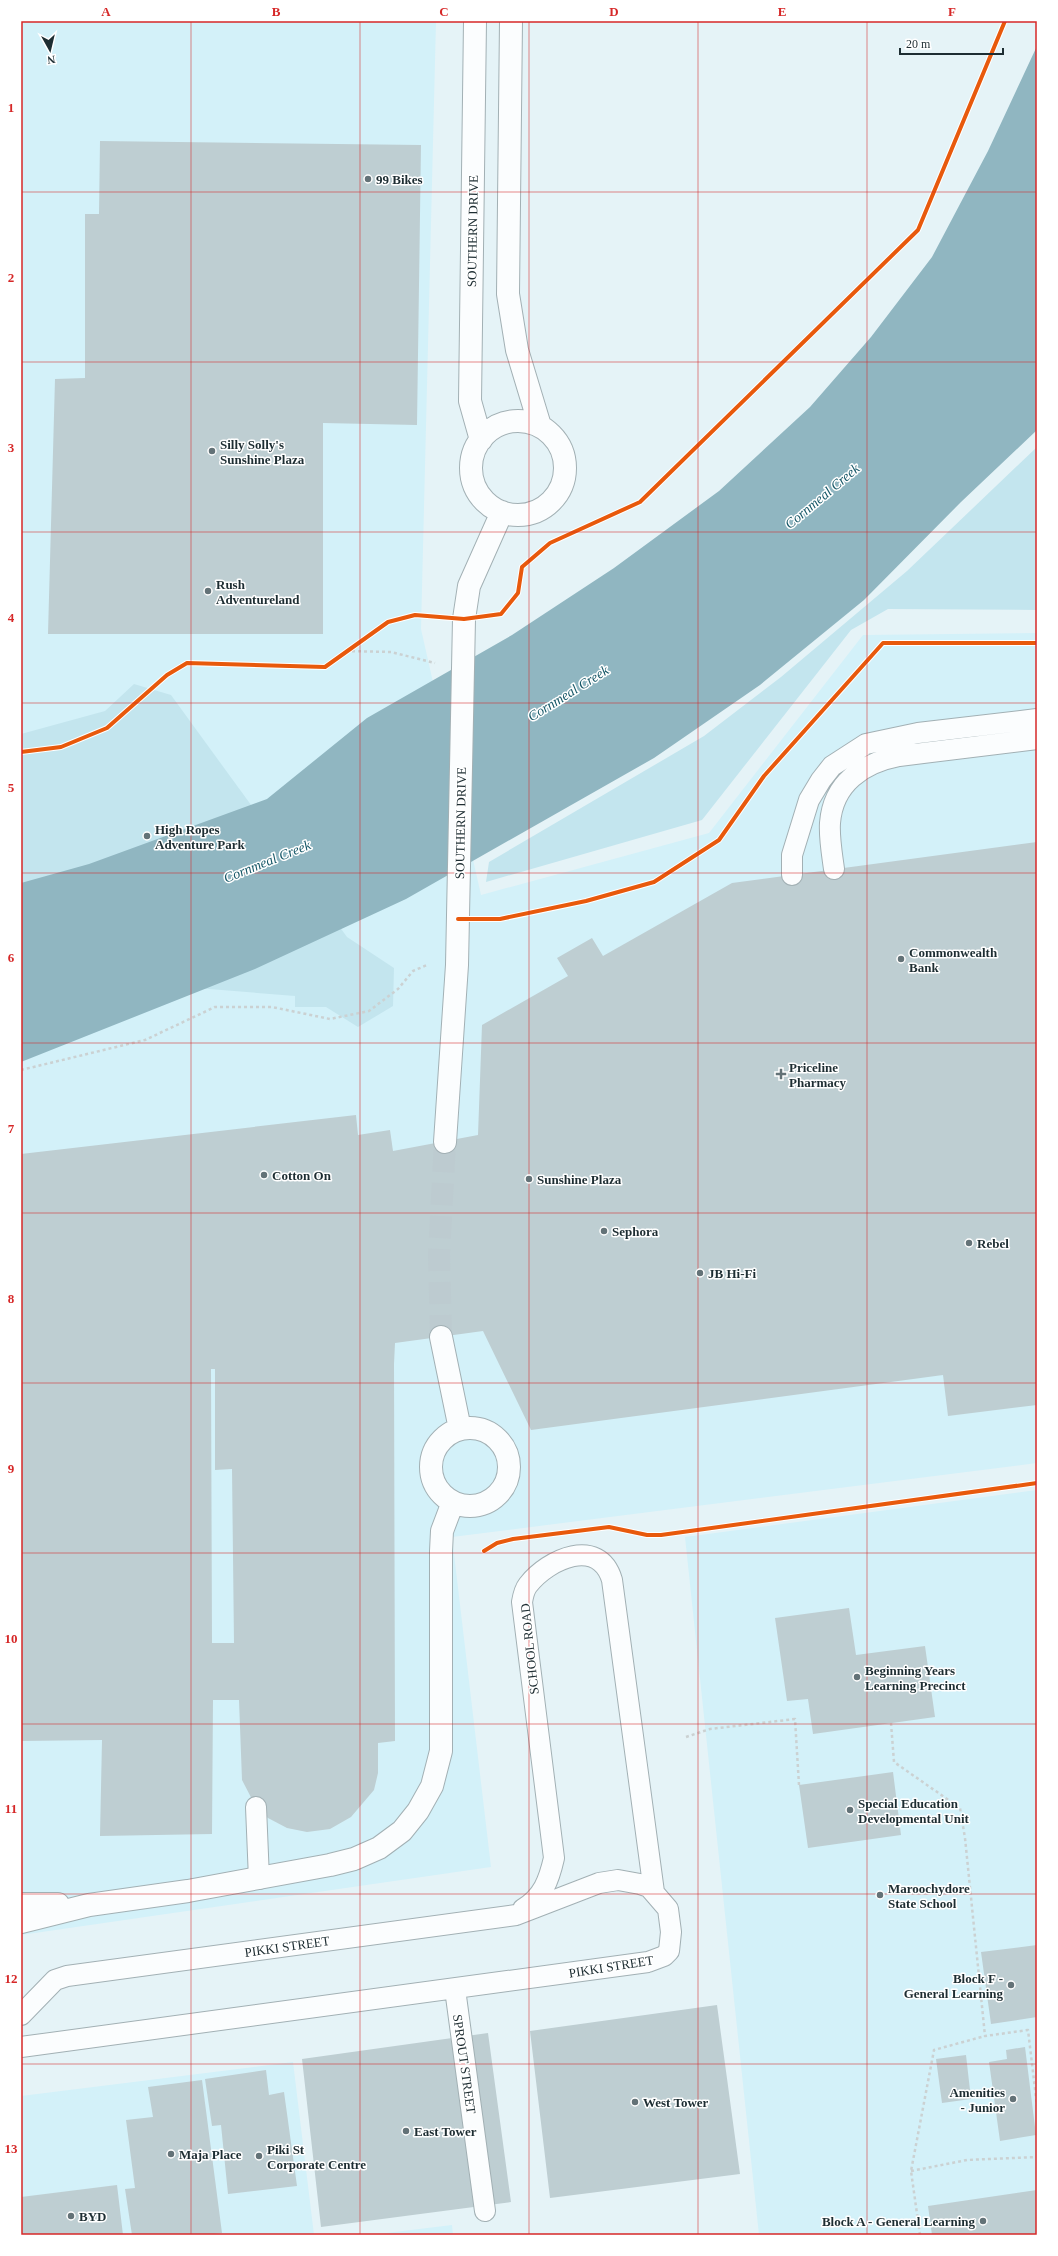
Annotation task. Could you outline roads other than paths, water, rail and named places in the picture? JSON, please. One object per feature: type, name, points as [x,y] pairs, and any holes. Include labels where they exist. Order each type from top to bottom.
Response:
[{"type":"street","name":"SOUTHERN DRIVE","points":[[475,21],[470,401],[481,440]]},
{"type":"street","points":[[512,21],[508,294],[516,350],[540,426]]},
{"type":"street","points":[[508,422],[527,422],[540,426],[552,435],[562,448],[565,464],[564,479],[558,494],[547,505],[533,512],[517,515],[502,512],[489,504],[480,494],[473,481],[472,467],[474,453],[481,440],[490,430],[508,422]]},
{"type":"street","name":"SOUTHERN DRIVE","points":[[445,1142],[457,965],[464,636],[469,586],[502,512]]},
{"type":"street","points":[[441,1337],[460,1429]]},
{"type":"street","points":[[472,1428],[484,1430],[494,1436],[502,1444],[507,1455],[509,1468],[507,1481],[491,1500],[478,1505],[465,1506],[453,1502],[440,1491],[433,1479],[431,1466],[433,1454],[439,1443],[449,1434],[460,1429],[472,1428]]},
{"type":"street","points":[[21,1922],[89,1905],[259,1879],[330,1865],[354,1859],[379,1848],[402,1831],[418,1811],[432,1786],[441,1751],[443,1731],[440,1613],[442,1538],[453,1502]]},
{"type":"street","points":[[21,1904],[89,1905]]},
{"type":"lane","points":[[792,875],[792,855],[808,800],[832,766],[866,744],[918,733],[1037,719]]},
{"type":"lane","points":[[834,869],[830,823],[835,802],[844,784],[860,770],[878,760],[899,756],[1037,739]]},
{"type":"lane","name":"SCHOOL ROAD","points":[[502,1917],[518,1912],[541,1894],[548,1881],[554,1858],[522,1602],[525,1590],[538,1574],[554,1563],[574,1557],[589,1555],[601,1559],[607,1566],[612,1580],[654,1892]]},
{"type":"lane","points":[[256,1807],[259,1879]]},
{"type":"lane","name":"PIKKI STREET","points":[[21,2015],[54,1980],[67,1976],[502,1917],[531,1911],[606,1881],[622,1880],[649,1887],[669,1911],[671,1939],[669,1951],[664,1956],[648,1962],[21,2047]]},
{"type":"lane","name":"SPROUT STREET","points":[[455,1989],[484,2211]]},
{"type":"water","name":"Cornmeal Creek","points":[[1037,46],[1037,430],[961,502],[864,600],[760,685],[654,758],[406,899],[255,969],[21,1062],[21,883],[89,864],[267,799],[367,718],[512,635],[614,568],[719,491],[810,407],[871,337],[932,257],[988,151]]},
{"type":"tunnel","points":[[441,1337],[439,1254],[445,1142]]},
{"type":"place","name":"99 Bikes","points":[[368,179]]},
{"type":"place","name":"Silly Solly's Sunshine Plaza","points":[[212,451]]},
{"type":"place","name":"Rush Adventureland","points":[[208,591]]},
{"type":"place","name":"High Ropes Adventure Park","points":[[147,836]]},
{"type":"place","name":"Commonwealth Bank","points":[[901,959]]},
{"type":"place","name":"Priceline Pharmacy","points":[[781,1074]]},
{"type":"place","name":"Cotton On","points":[[264,1175]]},
{"type":"place","name":"Sunshine Plaza","points":[[529,1179]]},
{"type":"place","name":"Sephora","points":[[604,1231]]},
{"type":"place","name":"Rebel","points":[[969,1243]]},
{"type":"place","name":"JB Hi-Fi","points":[[700,1273]]},
{"type":"place","name":"Beginning Years Learning Precinct","points":[[857,1677]]},
{"type":"place","name":"Special Education Developmental Unit","points":[[850,1810]]},
{"type":"place","name":"Maroochydore State School","points":[[880,1895]]},
{"type":"place","name":"Block F - General Learning","points":[[1011,1985]]},
{"type":"place","name":"Amenities - Junior","points":[[1013,2099]]},
{"type":"place","name":"West Tower","points":[[635,2102]]},
{"type":"place","name":"East Tower","points":[[406,2131]]},
{"type":"place","name":"Maja Place","points":[[171,2154]]},
{"type":"place","name":"Piki St Corporate Centre","points":[[259,2156]]},
{"type":"place","name":"BYD","points":[[71,2216]]},
{"type":"place","name":"Block A - General Learning","points":[[983,2221]]}]
